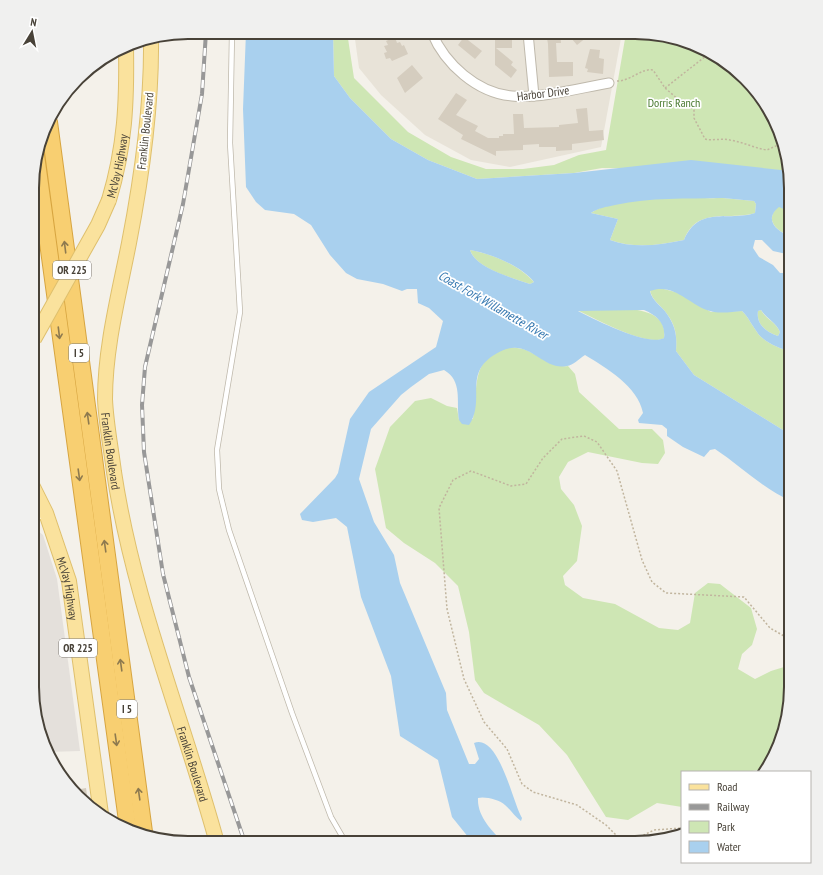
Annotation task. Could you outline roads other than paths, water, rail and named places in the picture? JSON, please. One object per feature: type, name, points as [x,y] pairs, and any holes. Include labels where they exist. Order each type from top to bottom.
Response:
[{"type":"highway","name":"I 5","points":[[49,133],[144,829]]},
{"type":"highway","name":"I 5","points":[[39,177],[127,823]]},
{"type":"main road","name":"Franklin Boulevard","points":[[149,44],[149,109],[138,198],[106,370],[105,400],[120,514],[139,586],[215,836]]},
{"type":"main road","name":"McVay Highway","points":[[39,330],[98,225],[108,200],[122,151],[127,105],[126,52]]},
{"type":"main road","name":"McVay Highway","points":[[40,515],[69,581],[100,807]]},
{"type":"street","name":"Harbor Drive","points":[[436,39],[449,62],[467,78],[487,90],[511,96],[534,96],[608,83]]},
{"type":"street","points":[[529,39],[534,96]]},
{"type":"lane","points":[[232,39],[230,144],[240,312],[217,450],[219,489],[229,530],[292,713],[331,817],[342,836]]},
{"type":"water","name":"Coast Fork Willamette River","points":[[246,39],[333,39],[334,76],[350,98],[391,139],[428,160],[477,179],[574,173],[691,160],[783,171],[784,209],[779,207],[772,216],[772,221],[774,225],[784,234],[784,253],[773,251],[762,240],[755,240],[753,248],[759,257],[773,265],[780,273],[784,273],[784,349],[763,339],[742,311],[714,312],[702,308],[681,295],[667,289],[650,291],[653,298],[665,311],[674,327],[676,336],[676,351],[694,375],[784,431],[784,498],[762,484],[715,449],[710,450],[704,457],[683,447],[667,436],[667,429],[662,425],[639,423],[638,420],[643,413],[635,394],[620,379],[585,355],[567,366],[558,366],[549,364],[525,350],[516,348],[506,349],[494,355],[479,371],[476,388],[476,406],[474,415],[469,425],[462,424],[459,420],[458,392],[454,380],[444,370],[429,374],[401,395],[371,429],[359,479],[374,522],[394,555],[400,583],[446,693],[447,710],[469,764],[475,764],[479,759],[474,743],[483,743],[491,749],[504,772],[522,818],[521,821],[503,803],[488,798],[478,798],[478,805],[486,823],[497,836],[467,836],[452,817],[438,760],[400,736],[391,676],[361,597],[347,527],[336,518],[313,522],[302,520],[300,514],[338,473],[350,419],[369,392],[436,347],[443,321],[429,308],[418,303],[417,289],[407,289],[402,291],[383,284],[357,279],[346,273],[330,255],[311,225],[294,214],[265,210],[256,202],[246,187],[243,109]],"holes":[[[723,198],[754,201],[756,204],[755,213],[706,218],[697,222],[690,229],[684,240],[656,245],[619,243],[610,240],[618,219],[591,213],[605,207],[628,202],[669,199]],[[470,250],[505,261],[529,276],[534,282],[530,284],[496,272],[479,262]],[[644,310],[656,317],[662,324],[664,338],[656,340],[634,336],[578,311]],[[761,310],[780,332],[778,336],[766,330],[760,324],[758,311]]]},
{"type":"railway","points":[[206,39],[202,94],[183,204],[145,367],[142,405],[144,452],[163,574],[189,677],[243,836]]},
{"type":"park label","name":"Dorris Ranch","points":[[674,102]]}]
